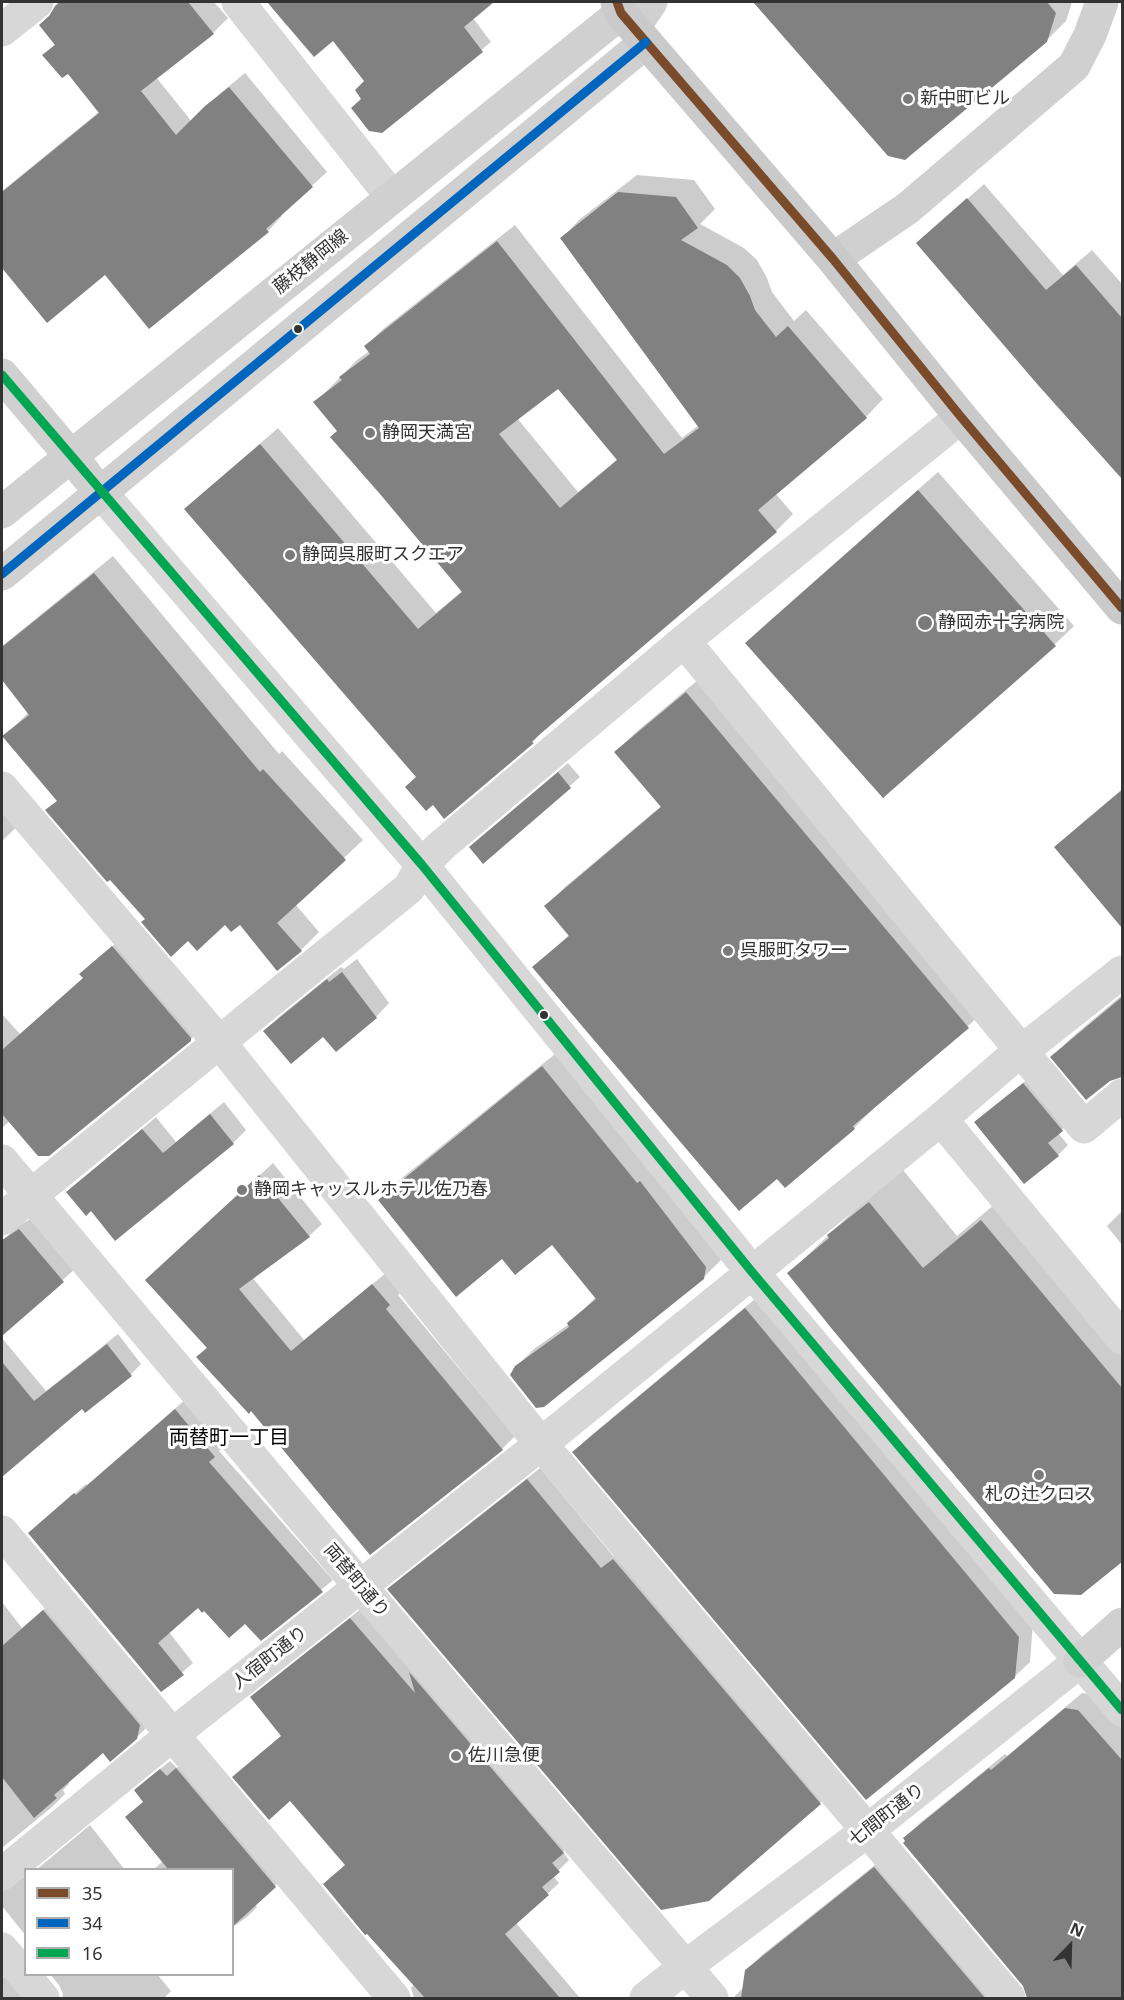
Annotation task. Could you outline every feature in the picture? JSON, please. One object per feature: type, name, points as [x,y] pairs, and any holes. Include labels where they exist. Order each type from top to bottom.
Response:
[{"type":"main road","points":[[833,259],[908,207],[1074,66],[1090,36],[1102,2]]},
{"type":"main road","name":"藤枝静岡線","points":[[2,573],[85,474],[392,196],[627,14]]},
{"type":"main road","name":"藤枝静岡線","points":[[2,512],[85,474],[627,14]]},
{"type":"main road","points":[[627,14],[1122,608]]},
{"type":"main road","points":[[2,375],[85,474]]},
{"type":"main road","name":"七間町通り","points":[[1080,1661],[1122,1624]]},
{"type":"street","points":[[2,30],[37,2]]},
{"type":"street","points":[[238,2],[392,196]]},
{"type":"street","points":[[2,1220],[409,888],[422,865],[441,846],[684,641],[961,417]]},
{"type":"street","points":[[85,474],[422,865],[752,1272],[1122,1710]]},
{"type":"street","points":[[684,641],[1084,1127],[1122,1095]]},
{"type":"street","points":[[2,788],[220,1043],[541,1444],[1009,1998]]},
{"type":"street","name":"人宿町通り","points":[[2,1874],[172,1735],[541,1444],[940,1119],[1020,1051],[1122,972]]},
{"type":"street","points":[[940,1119],[1122,1338]]},
{"type":"street","name":"両替町通り","points":[[2,1161],[360,1586],[712,1998]]},
{"type":"street","points":[[2,1532],[394,1998]]},
{"type":"street","name":"七間町通り","points":[[646,1998],[685,1966],[867,1831],[1080,1661]]},
{"type":"street","points":[[2,1949],[24,1975]]},
{"type":"street","points":[[25,1976],[43,1998]]},
{"type":"building","points":[[60,2],[188,2],[214,34],[141,91],[176,135],[205,106],[229,87],[313,187],[266,229],[269,232],[149,329],[105,275],[47,323],[2,268],[2,192],[99,113],[68,74],[62,78],[42,55],[55,45],[39,25]]},
{"type":"building","points":[[267,2],[494,2],[464,27],[483,52],[382,133],[369,131],[351,108],[361,99],[355,90],[364,81],[333,41],[314,57]]},
{"type":"building","name":"新中町ビル","points":[[753,2],[1047,2],[1056,13],[1047,42],[905,160],[888,156]]},
{"type":"building","points":[[618,192],[676,197],[698,228],[681,240],[727,265],[740,278],[755,310],[776,337],[788,326],[867,418],[758,510],[777,532],[444,819],[433,805],[426,811],[405,787],[416,777],[184,509],[260,444],[418,629],[462,592],[330,437],[337,431],[313,402],[342,380],[339,377],[370,354],[364,346],[497,241],[664,454],[699,428],[560,238]],"holes":[[[558,389],[617,460],[560,508],[499,434]]]},
{"type":"building","points":[[967,198],[1046,290],[1076,265],[1122,318],[1122,479],[916,243]]},
{"type":"building","points":[[918,490],[1056,646],[883,798],[745,643]]},
{"type":"building","points":[[94,573],[260,772],[263,769],[346,860],[277,923],[302,951],[277,971],[240,925],[231,932],[225,925],[197,951],[188,941],[171,957],[141,922],[145,919],[110,880],[107,882],[45,810],[57,801],[2,736],[29,715],[2,680],[2,647]]},
{"type":"building","name":"呉服町タワー","points":[[686,692],[969,1028],[853,1126],[855,1129],[785,1188],[777,1179],[739,1211],[532,967],[569,936],[544,906],[661,807],[614,752]]},
{"type":"building","points":[[558,772],[571,788],[483,864],[469,847]]},
{"type":"building","points":[[1122,790],[1122,928],[1054,847]]},
{"type":"building","points":[[112,946],[191,1038],[191,1041],[49,1156],[38,1156],[2,1114],[2,1050],[83,978],[79,974]]},
{"type":"building","points":[[342,972],[377,1018],[336,1052],[323,1037],[291,1064],[263,1031],[327,979],[329,982]]},
{"type":"building","points":[[1122,997],[1122,1077],[1110,1081],[1086,1100],[1050,1057]]},
{"type":"building","points":[[542,1066],[637,1183],[640,1181],[706,1267],[704,1279],[544,1407],[536,1408],[510,1375],[515,1366],[569,1327],[567,1323],[596,1299],[552,1245],[515,1275],[502,1259],[456,1297],[378,1200]]},
{"type":"building","points":[[1023,1083],[1063,1131],[1048,1143],[1059,1156],[1024,1184],[974,1122]]},
{"type":"building","points":[[210,1114],[234,1144],[115,1241],[91,1211],[86,1216],[66,1192],[142,1129],[163,1153]]},
{"type":"building","points":[[259,1175],[310,1237],[239,1289],[291,1351],[372,1284],[390,1305],[386,1309],[503,1450],[370,1555],[251,1411],[249,1414],[196,1357],[207,1348],[145,1280]]},
{"type":"building","name":"札の辻クロス","points":[[869,1202],[923,1268],[981,1220],[1122,1388],[1122,1562],[1081,1595],[1054,1594],[787,1273],[829,1238],[827,1235]]},
{"type":"building","points":[[19,1229],[64,1282],[2,1336],[2,1240]]},
{"type":"building","points":[[745,1308],[1019,1637],[1015,1678],[866,1800],[572,1452]]},
{"type":"building","points":[[107,1344],[132,1376],[85,1413],[82,1409],[2,1477],[2,1362],[34,1401]]},
{"type":"building","points":[[175,1409],[215,1457],[209,1462],[323,1592],[261,1641],[245,1624],[229,1638],[204,1611],[202,1613],[198,1608],[158,1643],[184,1675],[161,1692],[28,1533],[74,1493],[76,1495]]},
{"type":"building","points":[[527,1479],[601,1568],[613,1559],[821,1804],[709,1901],[661,1910],[387,1589]]},
{"type":"building","points":[[43,1610],[140,1725],[137,1739],[110,1762],[103,1753],[54,1795],[57,1798],[34,1818],[2,1777],[2,1646]]},
{"type":"building","points":[[350,1618],[415,1693],[409,1672],[564,1853],[552,1863],[560,1872],[542,1887],[549,1895],[505,1934],[560,1998],[425,1998],[367,1934],[365,1935],[323,1884],[345,1865],[290,1801],[269,1820],[232,1777],[281,1736],[250,1697]]},
{"type":"building","points":[[1065,1708],[1078,1710],[1122,1760],[1122,1998],[1027,1998],[1023,1986],[903,1843],[905,1841],[903,1838],[989,1768],[991,1770]]},
{"type":"building","points":[[176,1768],[276,1887],[234,1925],[234,1868],[167,1868],[125,1817],[143,1802],[134,1790],[160,1769],[167,1776]]},
{"type":"building","points":[[874,1867],[985,1998],[741,1998],[745,1970]]},
{"type":"transit line","name":"35","points":[[617,2],[621,13],[833,259],[961,417],[1122,608]]},
{"type":"transit line","name":"34","points":[[2,574],[646,42]]},
{"type":"transit line","name":"16","points":[[2,375],[422,865],[752,1272],[1122,1710]]},
{"type":"place","name":"新中町ビル","points":[[908,99]]},
{"type":"place","name":"静岡天満宮","points":[[370,433]]},
{"type":"place","name":"静岡呉服町スクエア","points":[[290,555]]},
{"type":"place","name":"静岡赤十字病院","points":[[925,623]]},
{"type":"place","name":"呉服町タワー","points":[[728,951]]},
{"type":"place","name":"静岡キャッスルホテル佐乃春","points":[[242,1190]]},
{"type":"place","name":"札の辻クロス","points":[[1039,1475]]},
{"type":"place","name":"佐川急便","points":[[456,1756]]},
{"type":"district","name":"両替町一丁目","points":[[229,1438]]}]
